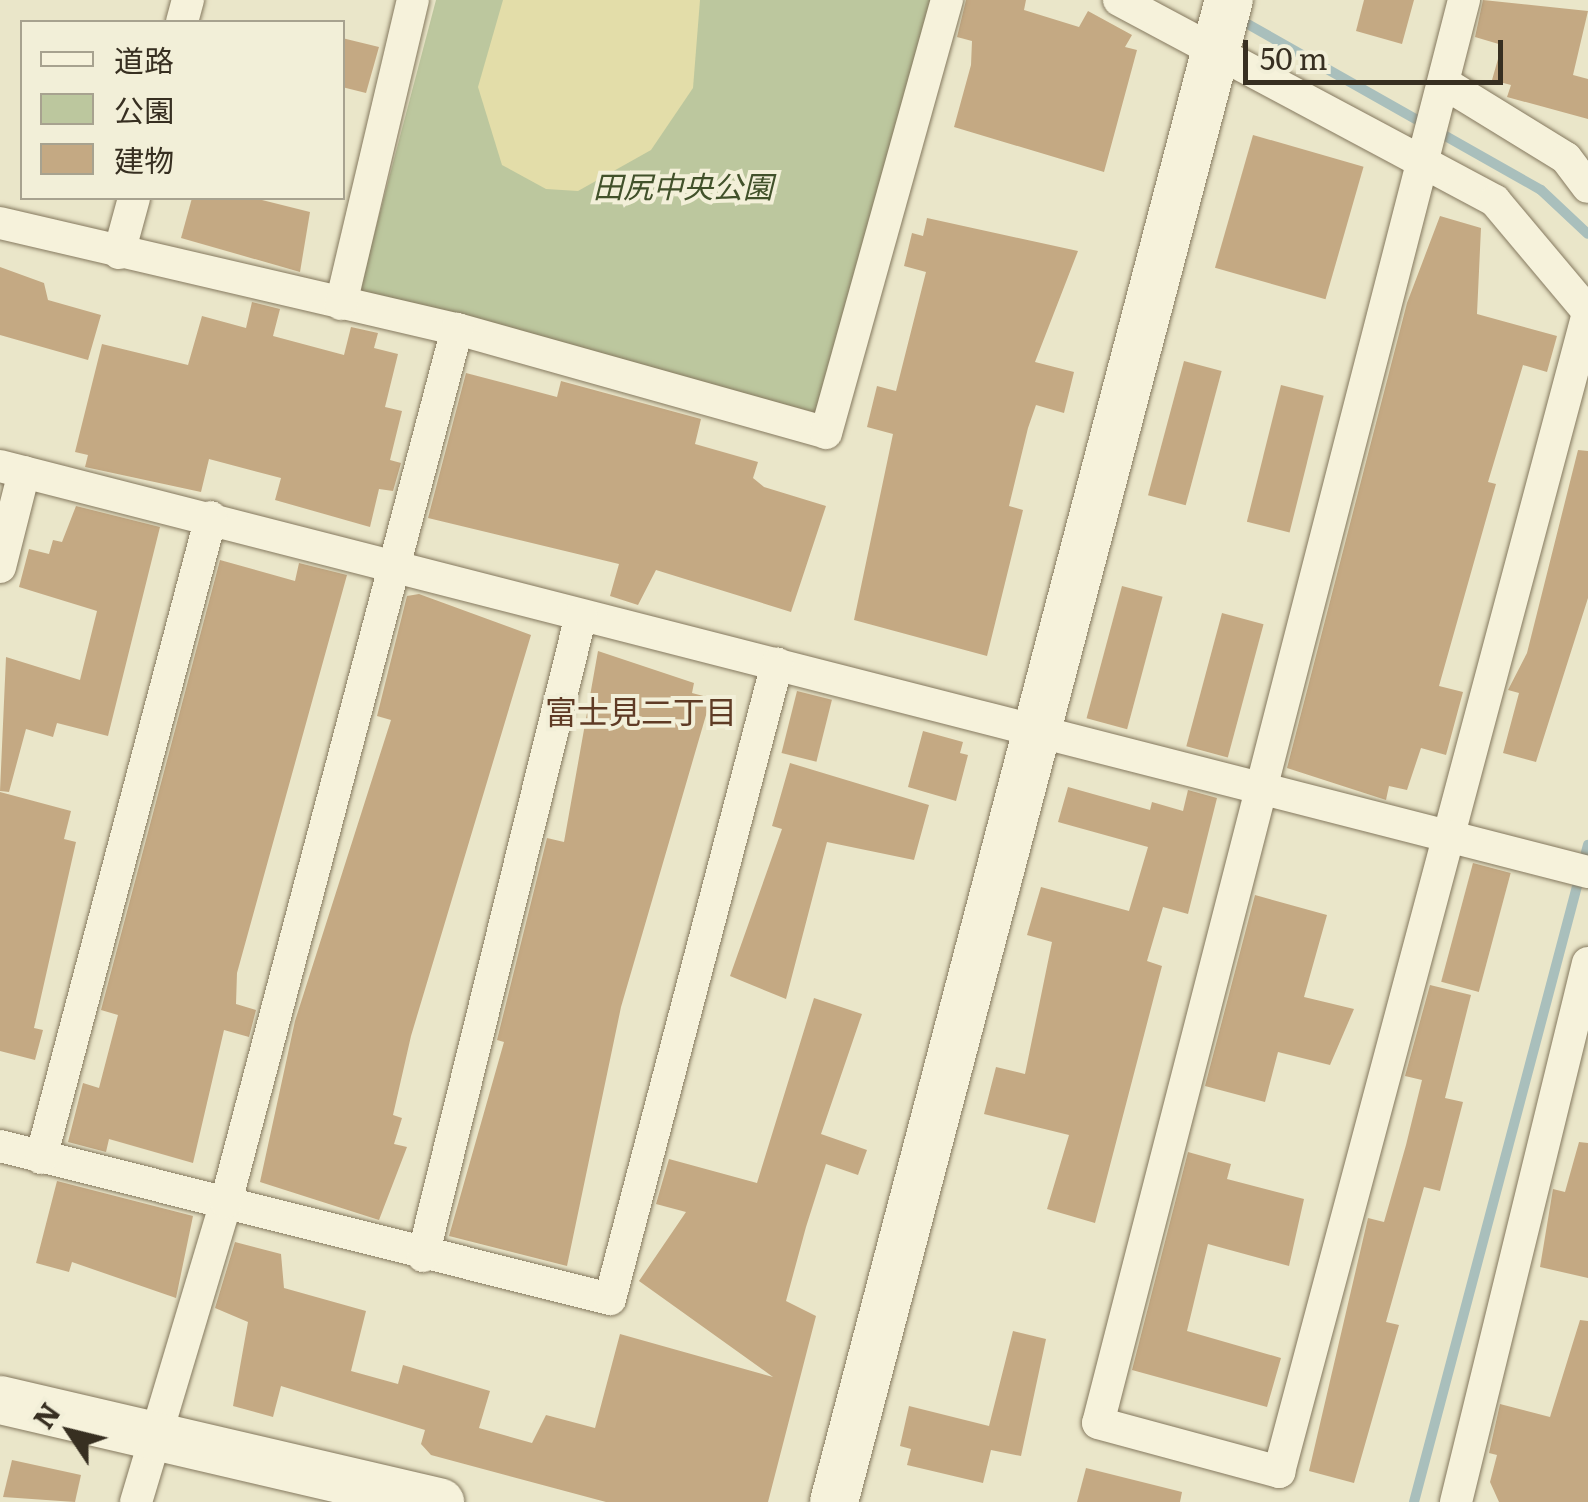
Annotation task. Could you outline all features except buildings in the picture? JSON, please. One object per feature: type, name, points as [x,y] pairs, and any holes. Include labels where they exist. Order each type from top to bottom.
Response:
[{"type":"street","points":[[340,304],[413,0]]},
{"type":"street","points":[[0,223],[457,329],[826,433],[947,0]]},
{"type":"street","points":[[1119,0],[1425,160],[1495,201],[1588,313],[1451,840],[1278,1472],[1098,1423],[1425,160],[1464,0]]},
{"type":"street","points":[[834,1502],[1228,0]]},
{"type":"street","points":[[1444,84],[1566,158],[1588,187]]},
{"type":"street","points":[[119,253],[133,200]]},
{"type":"street","points":[[136,1502],[226,1202],[457,329]]},
{"type":"street","points":[[0,567],[12,469],[396,563],[581,615],[1262,782],[1451,840],[1588,872]]},
{"type":"street","points":[[41,1158],[211,517]]},
{"type":"street","points":[[423,1256],[581,615]]},
{"type":"street","points":[[0,1146],[423,1256],[610,1298],[777,664]]},
{"type":"street","points":[[1456,1502],[1588,964]]},
{"type":"street","points":[[0,1400],[156,1441],[440,1502]]},
{"type":"green space","name":"田尻中央公園","points":[[436,0],[933,0],[817,413],[359,292]]},
{"type":"sand","points":[[503,0],[700,0],[693,88],[651,150],[578,191],[546,189],[502,165],[478,87]]},
{"type":"waterway","points":[[1237,18],[1541,190],[1588,234]]},
{"type":"waterway","points":[[1414,1502],[1588,845]]},
{"type":"district","name":"富士見二丁目","points":[[641,710]]}]
